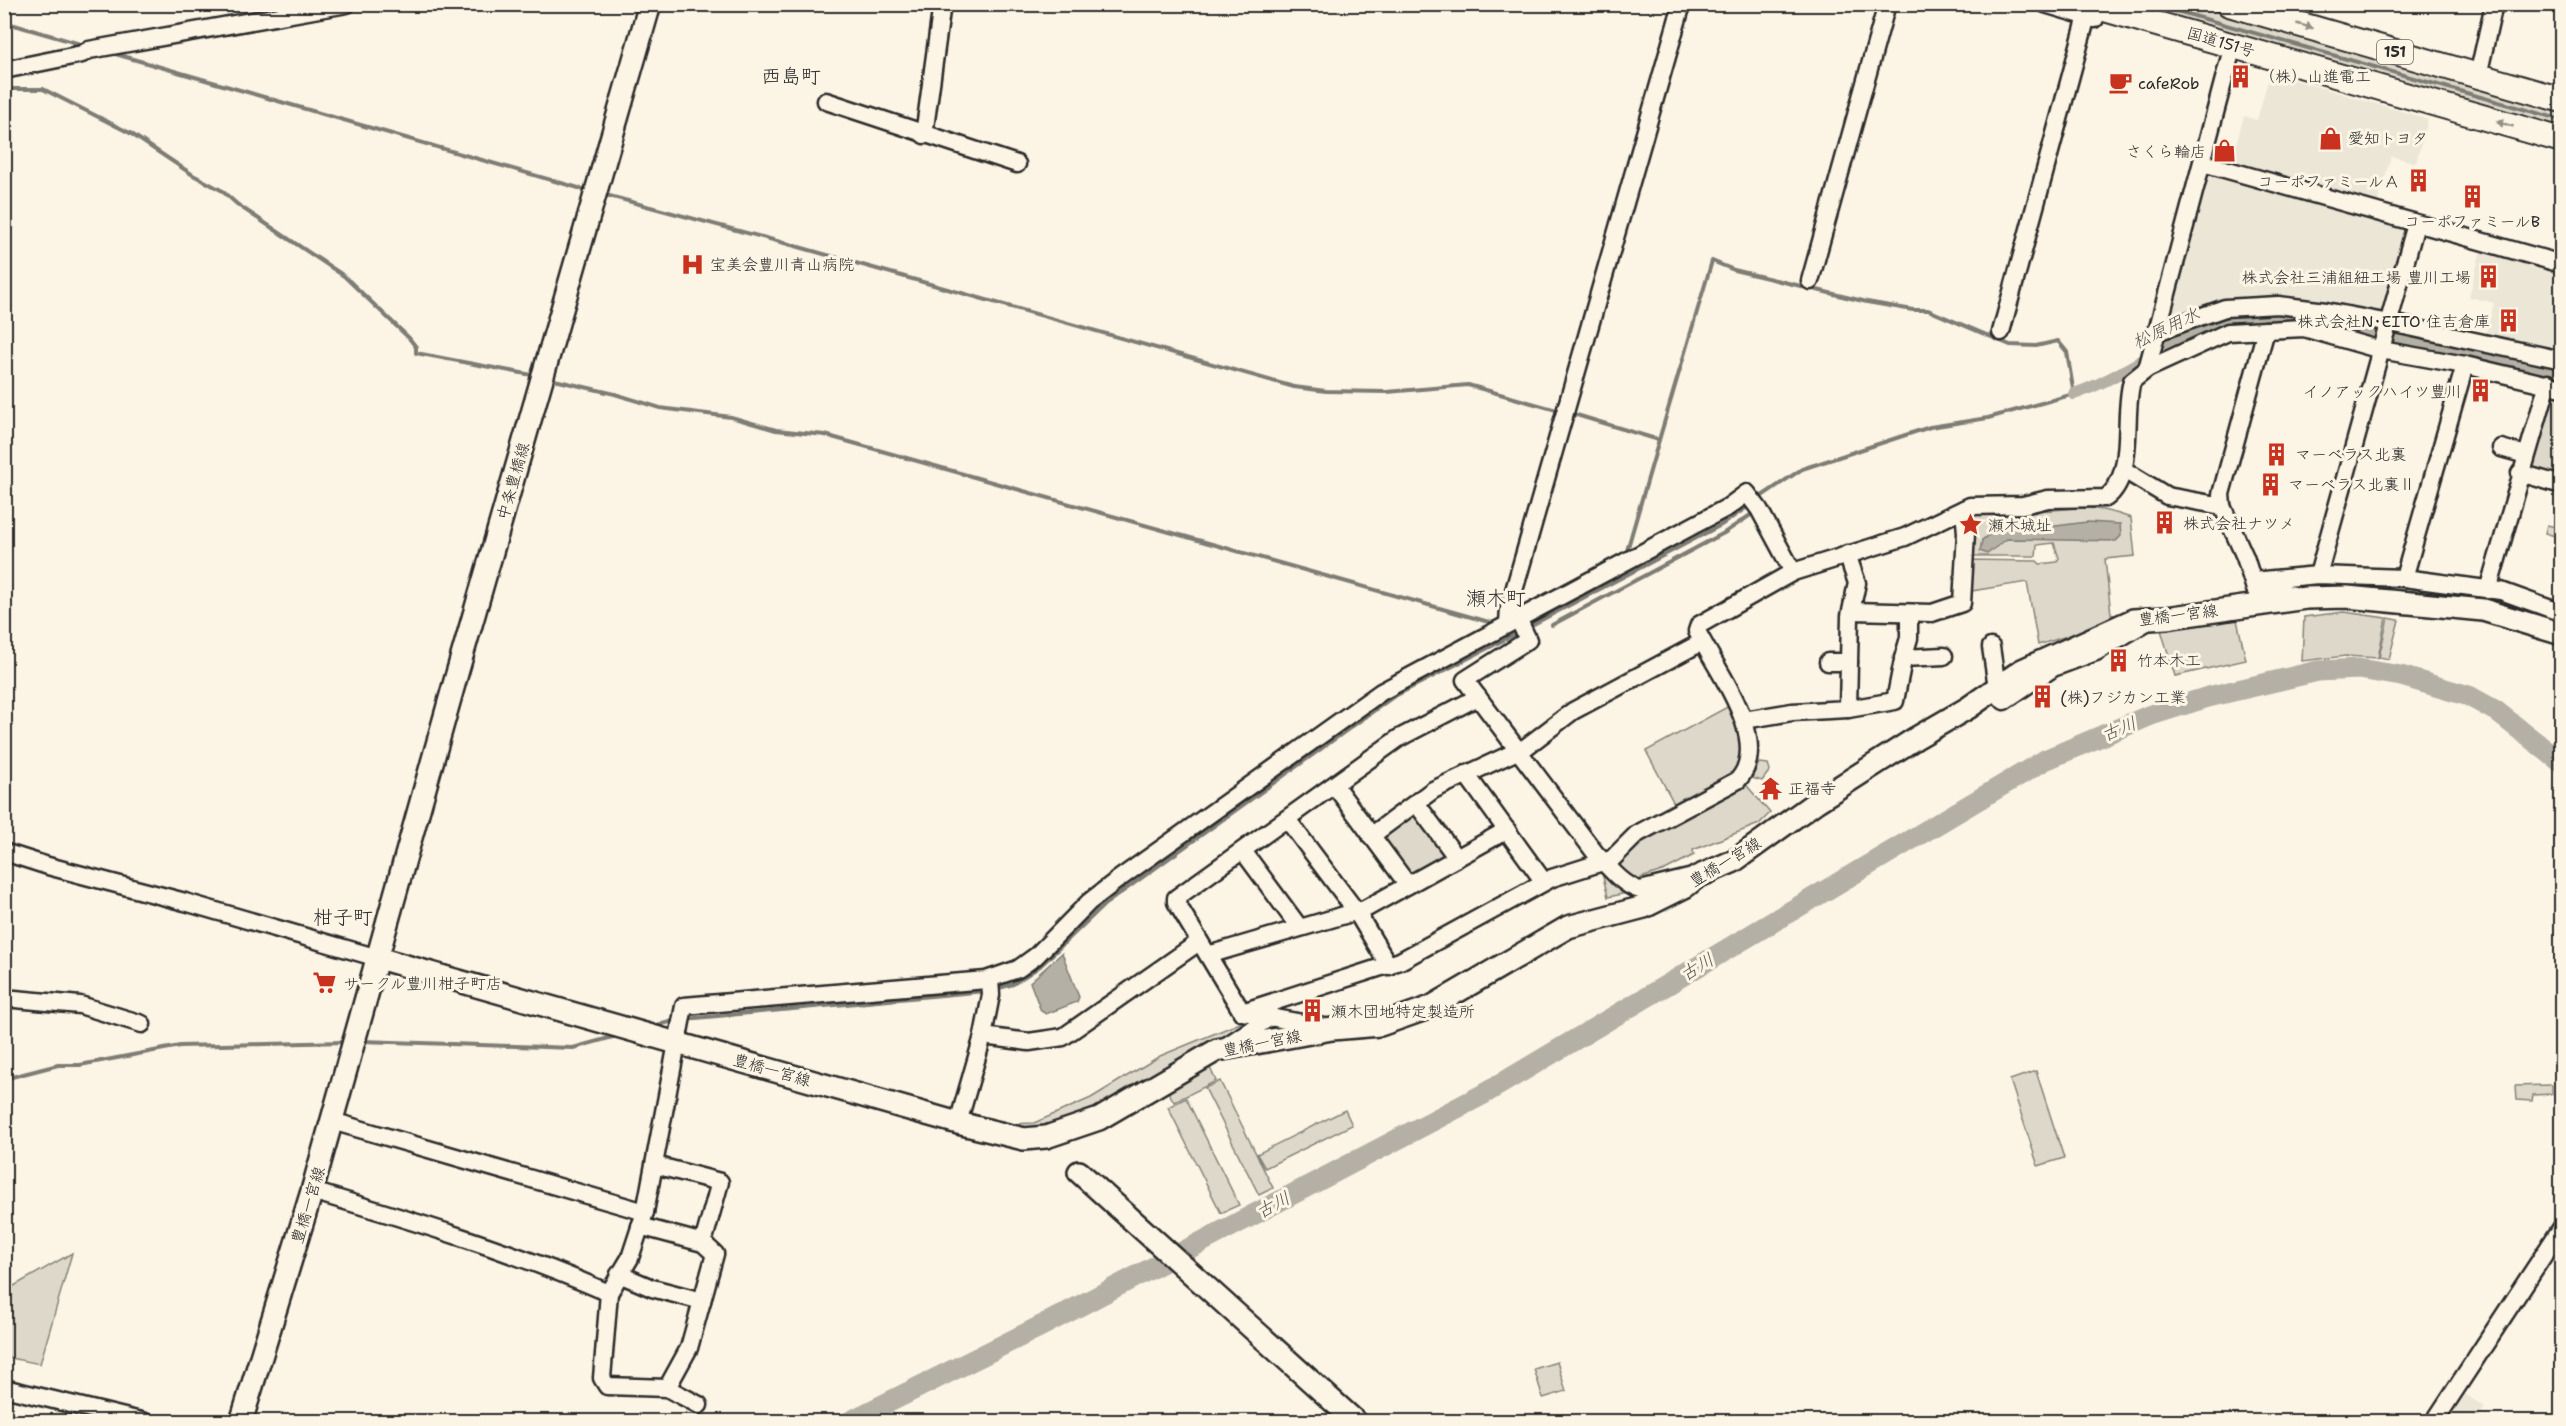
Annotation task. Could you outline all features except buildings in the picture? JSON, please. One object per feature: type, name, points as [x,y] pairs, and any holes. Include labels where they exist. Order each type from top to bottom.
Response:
[{"type":"highway","name":"151","points":[[2240,6],[2562,100]]},
{"type":"highway","name":"国道151号","points":[[2087,10],[2178,29],[2562,140]]},
{"type":"main road","name":"中条豊橋線","points":[[378,958],[650,4]]},
{"type":"main road","name":"豊橋一宮線","points":[[241,1422],[312,1191],[378,958],[634,1031],[680,1028],[958,1123],[1024,1139],[1046,1137],[1099,1119],[1217,1050],[1332,1029],[1380,1025],[1431,1006],[1497,971],[1568,927],[1644,907],[1686,886],[1697,877],[1734,861],[1816,802],[2029,666],[2125,623],[2306,598],[2367,598],[2483,610],[2562,634]]},
{"type":"main road","points":[[1079,1172],[1356,1422]]},
{"type":"street","points":[[4,70],[82,54],[89,50],[347,4]]},
{"type":"street","points":[[924,135],[942,4]]},
{"type":"street","points":[[1682,4],[1509,608],[1513,625],[1528,638],[1462,676],[1604,862],[1634,889],[1640,890],[1697,877]]},
{"type":"street","points":[[1810,281],[1887,4]]},
{"type":"street","points":[[2001,332],[2087,10],[2045,4]]},
{"type":"street","points":[[2478,75],[2494,4]]},
{"type":"street","points":[[2147,367],[2233,45]]},
{"type":"street","points":[[826,101],[1017,164]]},
{"type":"street","points":[[2203,163],[2562,264]]},
{"type":"street","points":[[2318,575],[2416,224]]},
{"type":"street","points":[[2153,338],[2210,311],[2248,306],[2300,307],[2562,360]]},
{"type":"street","points":[[1242,1011],[1389,966],[1544,882],[1612,859],[1637,834],[1738,780],[1748,766],[1751,755],[1744,720],[1702,642],[1696,628],[1701,623],[1793,573],[1905,537],[1964,509],[1982,504],[2023,505],[2048,499],[2099,500],[2111,495],[2124,470],[2132,381],[2147,367],[2221,334],[2304,328],[2381,348],[2555,385],[2520,473],[2488,590]]},
{"type":"street","points":[[2266,330],[2221,494],[2222,506],[2255,589],[2306,598]]},
{"type":"street","points":[[2404,578],[2465,365]]},
{"type":"street","points":[[2501,448],[2526,455]]},
{"type":"street","points":[[2124,470],[2167,496],[2222,506]]},
{"type":"street","points":[[2520,473],[2562,485]]},
{"type":"street","points":[[699,1405],[667,1388],[607,1386],[602,1378],[609,1293],[630,1258],[642,1219],[655,1165],[684,1006],[991,986],[1036,956],[1089,902],[1116,880],[1371,698],[1631,567],[1747,493],[1755,503],[1793,573]]},
{"type":"street","points":[[1852,611],[1932,613],[1962,603],[1966,533],[1964,509]]},
{"type":"street","points":[[1847,554],[1857,583],[1852,611],[1848,709]]},
{"type":"street","points":[[2253,581],[2318,575],[2404,578],[2501,591],[2562,613]]},
{"type":"street","points":[[1744,720],[1792,712],[1848,709],[1895,701],[1909,638],[1909,614]]},
{"type":"street","points":[[1371,836],[1434,790],[1518,750],[1573,711],[1702,642]]},
{"type":"street","points":[[1991,647],[1999,686]]},
{"type":"street","points":[[1904,658],[1944,656]]},
{"type":"street","points":[[1828,662],[1849,662]]},
{"type":"street","points":[[1332,1029],[1242,1011],[1176,902],[1176,898],[1399,738],[1478,697]]},
{"type":"street","points":[[1466,774],[1544,882]]},
{"type":"street","points":[[1335,786],[1408,885]]},
{"type":"street","points":[[1416,803],[1458,858]]},
{"type":"street","points":[[1287,819],[1356,911],[1389,966]]},
{"type":"street","points":[[982,1036],[1029,1042],[1063,1037],[1203,948],[1299,927],[1365,909],[1507,830]]},
{"type":"street","points":[[1243,851],[1299,927]]},
{"type":"street","points":[[4,852],[378,958]]},
{"type":"street","points":[[958,1123],[982,1036],[991,986]]},
{"type":"street","points":[[1217,1050],[1308,990]]},
{"type":"street","points":[[4,999],[80,1005],[142,1024]]},
{"type":"street","points":[[332,1121],[642,1219],[703,1243],[715,1254],[689,1348],[667,1388]]},
{"type":"street","points":[[655,1165],[720,1182],[703,1243]]},
{"type":"street","points":[[312,1191],[445,1230],[548,1266],[609,1293]]},
{"type":"street","points":[[2434,1422],[2562,1227]]},
{"type":"street","points":[[619,1274],[652,1288],[702,1301]]},
{"type":"street","points":[[4,1388],[145,1422]]},
{"type":"shaded area","points":[[2114,5],[2193,5],[2561,109],[2561,131]]},
{"type":"shaded area","name":"愛知トヨタ","points":[[2270,73],[2428,119],[2416,163],[2391,156],[2377,205],[2231,162],[2244,116],[2257,120]]},
{"type":"shaded area","points":[[2211,173],[2405,228],[2409,234],[2382,316],[2320,301],[2262,297],[2226,300],[2195,309],[2169,323],[2165,318],[2204,177]]},
{"type":"shaded area","points":[[2481,250],[2561,272],[2561,353],[2485,337],[2494,303],[2469,297]]},
{"type":"shaded area","points":[[2551,392],[2561,395],[2561,481],[2529,472]]},
{"type":"shaded area","points":[[2015,506],[2039,510],[2089,508],[2131,518],[2135,556],[2105,559],[2111,614],[2116,616],[2116,621],[2038,645],[2027,582],[1965,592],[1966,560],[2037,561],[2040,564],[2057,562],[2059,558],[2054,543],[2037,545],[2036,556],[1966,556],[1968,514]]},
{"type":"shaded area","points":[[2087,522],[2120,524],[2121,536],[2116,541],[2007,539],[1987,554],[1980,551],[1982,540],[2002,525],[2056,526]]},
{"type":"shaded area","points":[[2547,525],[2561,528],[2561,538],[2545,533]]},
{"type":"shaded area","points":[[2344,612],[2386,618],[2378,658],[2346,656],[2302,661],[2304,617]]},
{"type":"shaded area","points":[[2388,618],[2399,620],[2389,659],[2379,657]]},
{"type":"shaded area","points":[[2237,620],[2246,660],[2175,676],[2161,630]]},
{"type":"shaded area","points":[[1731,705],[1741,723],[1741,770],[1676,807],[1646,751]]},
{"type":"shaded area","points":[[1759,763],[1768,764],[1770,770],[1762,781],[1752,778]]},
{"type":"shaded area","points":[[1743,781],[1770,813],[1759,824],[1693,850],[1694,855],[1665,870],[1641,878],[1643,883],[1638,885],[1616,867],[1636,840]]},
{"type":"shaded area","points":[[1411,813],[1420,814],[1448,850],[1445,860],[1414,876],[1405,874],[1381,842],[1382,833]]},
{"type":"shaded area","points":[[1601,869],[1631,892],[1608,897]]},
{"type":"shaded area","points":[[1062,953],[1079,997],[1077,1002],[1046,1014],[1041,1011],[1030,982]]},
{"type":"shaded area","points":[[1240,1023],[1242,1026],[1082,1117],[1039,1134],[966,1116],[967,1112],[1009,1124],[1034,1123],[1091,1098],[1160,1056]]},
{"type":"shaded area","points":[[1206,1059],[1216,1081],[1174,1102],[1164,1084]]},
{"type":"shaded area","points":[[2036,1071],[2064,1158],[2038,1166],[2010,1080]]},
{"type":"shaded area","points":[[1220,1081],[1273,1188],[1259,1195],[1205,1088]]},
{"type":"shaded area","points":[[2552,1085],[2552,1094],[2533,1095],[2532,1101],[2516,1100],[2515,1086]]},
{"type":"shaded area","points":[[1186,1098],[1239,1205],[1221,1213],[1168,1107]]},
{"type":"shaded area","points":[[1345,1110],[1352,1125],[1265,1168],[1257,1154]]},
{"type":"shaded area","points":[[72,1253],[40,1364],[5,1357],[5,1291]]},
{"type":"shaded area","points":[[1557,1362],[1566,1391],[1543,1398],[1534,1369]]},
{"type":"shaded area","points":[[2463,1393],[2485,1407],[2477,1421],[2444,1422]]},
{"type":"shaded area","points":[[630,1416],[667,1419],[665,1422],[582,1421]]},
{"type":"waterway","points":[[2152,4],[2562,120]]},
{"type":"waterway","points":[[4,22],[87,46]]},
{"type":"waterway","points":[[112,53],[589,191]]},
{"type":"waterway","points":[[4,89],[43,89],[130,133],[193,175],[221,190],[238,205],[344,276],[409,338],[416,347],[416,353],[537,376]]},
{"type":"waterway","points":[[602,194],[799,247],[1294,387],[1326,391],[1387,392],[1468,385],[1560,411]]},
{"type":"waterway","points":[[1570,413],[1659,440],[1712,261],[1734,270],[1867,302],[1913,310],[1928,310],[2010,345],[2036,346],[2058,341],[2067,352],[2074,394],[1988,418],[1930,427],[1802,469],[1756,500]]},
{"type":"waterway","name":"松原用水","points":[[2074,394],[2112,377],[2186,336],[2226,321],[2247,317],[2290,318],[2334,325],[2562,377]]},
{"type":"waterway","points":[[550,379],[615,394],[660,408],[731,417],[776,430],[825,435],[1496,624]]},
{"type":"waterway","points":[[1626,554],[1659,440]]},
{"type":"waterway","points":[[1528,627],[1721,525],[1750,505]]},
{"type":"waterway","points":[[1552,625],[1724,533],[1752,514]]},
{"type":"waterway","points":[[996,989],[1013,984],[1040,966],[1104,905],[1393,697],[1519,632]]},
{"type":"waterway","name":"古川","points":[[849,1422],[1045,1324],[1482,1095],[2045,760],[2151,715],[2208,697],[2318,671],[2359,669],[2401,676],[2469,696],[2496,711],[2562,763]]},
{"type":"waterway","points":[[685,1019],[985,991]]},
{"type":"waterway","points":[[650,1027],[678,1020]]},
{"type":"waterway","points":[[362,1041],[573,1048],[620,1035]]},
{"type":"waterway","points":[[4,1079],[58,1065],[80,1065],[180,1046],[345,1042]]},
{"type":"place","name":"（株）山進電工","points":[[2241,76]]},
{"type":"place","name":"cafeRob","points":[[2120,83]]},
{"type":"place","name":"愛知トヨタ","points":[[2330,138]]},
{"type":"place","name":"さくら輪店","points":[[2224,151]]},
{"type":"place","name":"コーポファミールＡ","points":[[2418,181]]},
{"type":"place","name":"コーポファミールB","points":[[2472,196]]},
{"type":"place","name":"宝美会豊川青山病院","points":[[692,264]]},
{"type":"place","name":"株式会社三浦組紐工場 豊川工場","points":[[2489,277]]},
{"type":"place","name":"株式会社N･EITO 住吉倉庫","points":[[2508,321]]},
{"type":"place","name":"イノアックハイツ豊川","points":[[2480,391]]},
{"type":"place","name":"マーベラス北裏","points":[[2277,454]]},
{"type":"place","name":"マーベラス北裏Ⅱ","points":[[2270,484]]},
{"type":"place","name":"株式会社ナツメ","points":[[2165,523]]},
{"type":"place","name":"瀬木城址","points":[[1970,525]]},
{"type":"place","name":"竹本木工","points":[[2119,660]]},
{"type":"place","name":"(株)フジカン工業","points":[[2042,697]]},
{"type":"place","name":"正福寺","points":[[1770,788]]},
{"type":"place","name":"サークル豊川柑子町店","points":[[325,983]]},
{"type":"place","name":"瀬木団地特定製造所","points":[[1313,1011]]},
{"type":"district","name":"西島町","points":[[791,76]]},
{"type":"district","name":"瀬木町","points":[[1496,598]]},
{"type":"district","name":"柑子町","points":[[343,917]]}]
